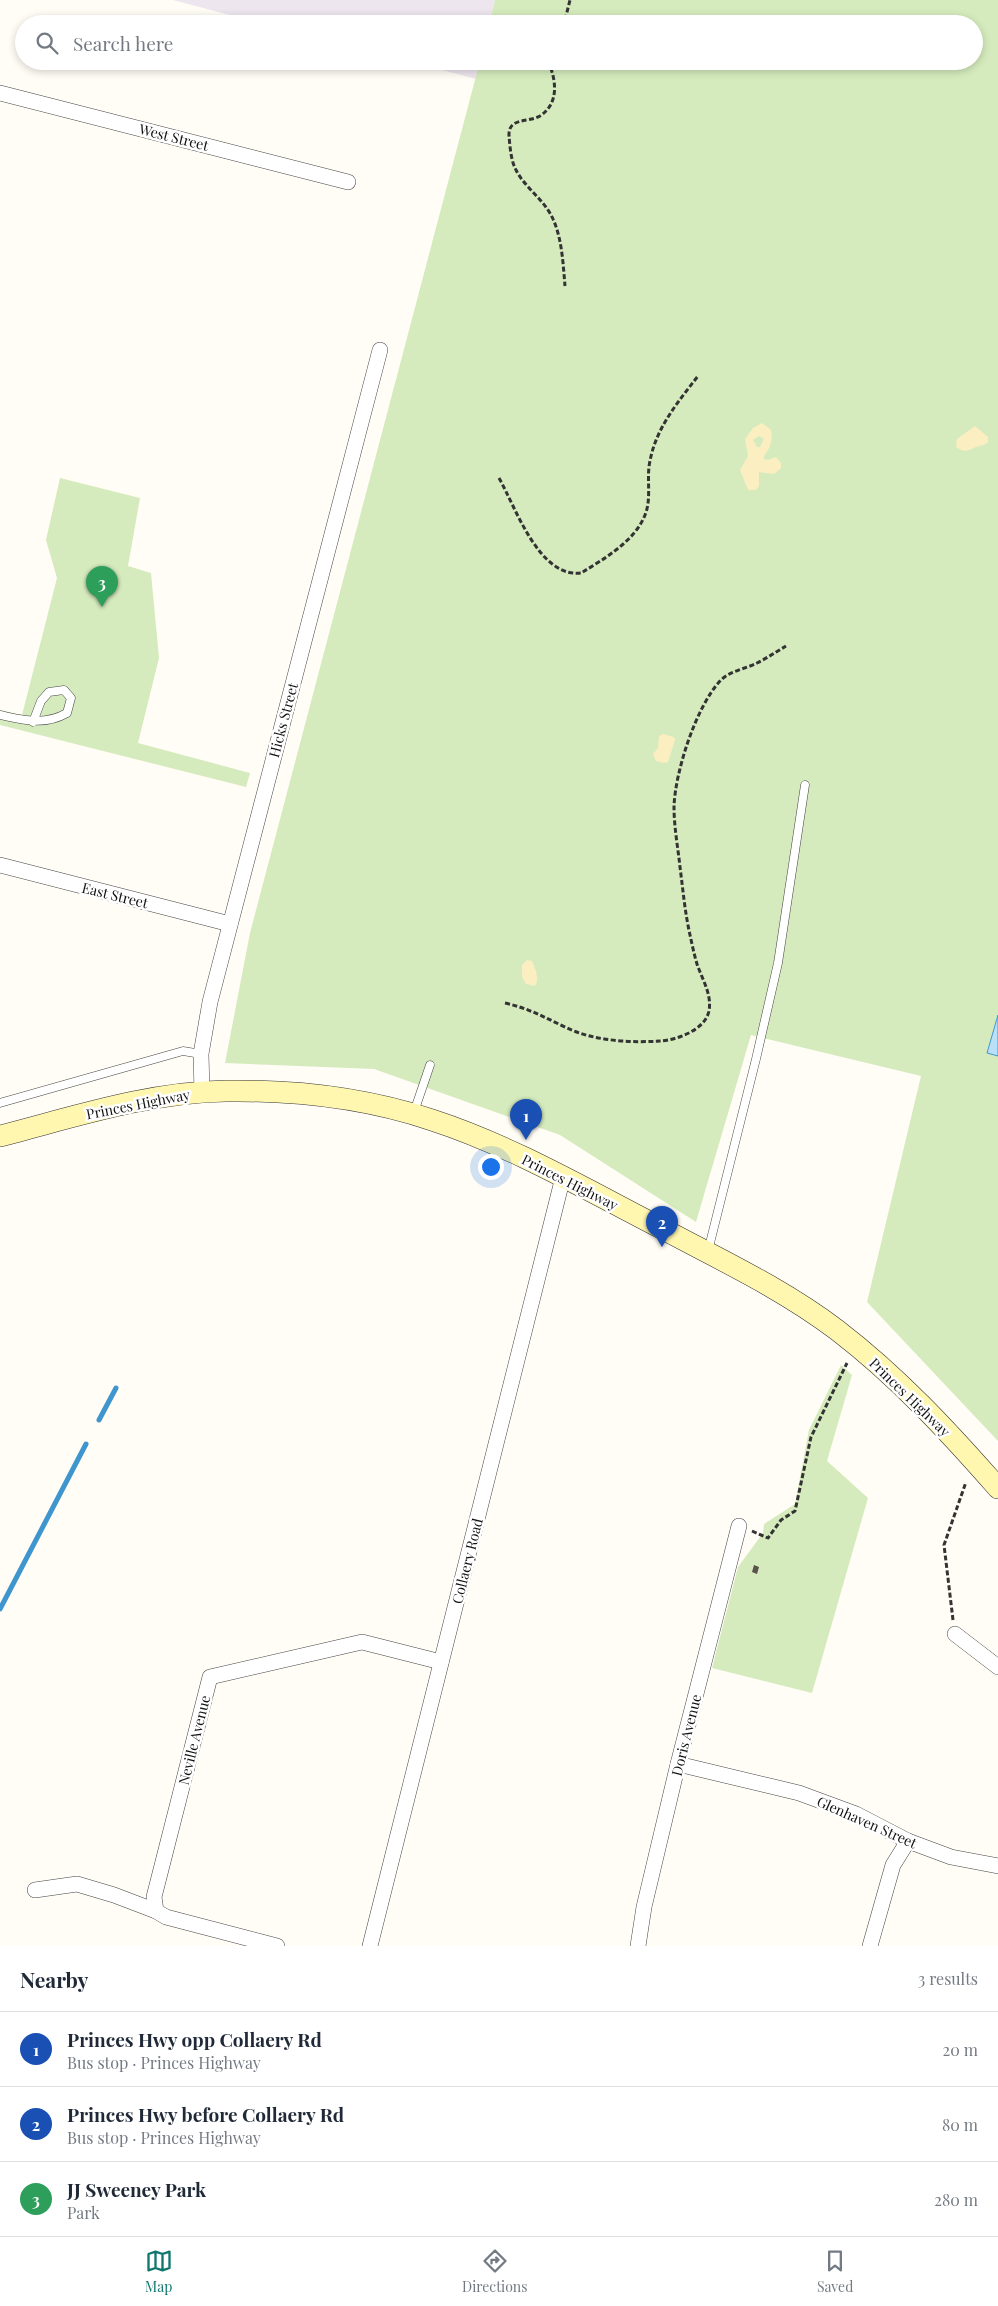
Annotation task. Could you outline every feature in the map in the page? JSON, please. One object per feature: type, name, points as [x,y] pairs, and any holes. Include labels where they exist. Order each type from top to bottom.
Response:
[{"type":"main road","name":"Princes Highway","points":[[0,1136],[152,1098],[202,1092],[268,1092],[326,1096],[413,1114],[464,1132],[563,1177],[786,1296],[851,1342],[901,1385],[998,1488]]},
{"type":"street","name":"West Street","points":[[0,94],[348,182]]},
{"type":"street","name":"Hicks Street","points":[[202,1092],[201,1054],[210,1002],[380,350]]},
{"type":"street","name":"East Street","points":[[0,865],[230,924]]},
{"type":"street","name":"Collaery Road","points":[[370,1946],[563,1177]]},
{"type":"street","name":"Doris Avenue","points":[[638,1946],[644,1907],[678,1764],[739,1526]]},
{"type":"street","points":[[955,1634],[998,1668]]},
{"type":"street","name":"Neville Avenue","points":[[156,1911],[154,1897],[210,1677],[362,1642],[441,1662]]},
{"type":"street","name":"Glenhaven Street","points":[[678,1764],[800,1793],[856,1814],[908,1842],[951,1858],[998,1866]]},
{"type":"street","points":[[870,1946],[892,1865],[908,1842]]},
{"type":"street","points":[[35,1890],[77,1884],[114,1894],[166,1917],[237,1941],[277,1946]]},
{"type":"lane","points":[[0,714],[33,722],[54,720],[67,714],[71,698],[64,690],[49,692],[41,700],[33,722]]},
{"type":"lane","points":[[708,1253],[778,963],[805,785]]},
{"type":"lane","points":[[0,1103],[183,1051],[201,1054]]},
{"type":"lane","points":[[413,1114],[430,1065]]},
{"type":"path","points":[[566,15],[570,0]]},
{"type":"path","points":[[551,70],[556,85],[551,104],[540,116],[519,120],[511,126],[509,134],[516,169],[542,200],[553,219],[560,242],[565,286]]},
{"type":"path","points":[[499,478],[540,554],[566,572],[581,573],[628,539],[645,515],[650,460],[658,436],[674,406],[698,376]]},
{"type":"path","points":[[505,1002],[526,1008],[590,1036],[620,1040],[660,1041],[678,1038],[704,1021],[708,1013],[709,1003],[688,924],[676,834],[674,807],[677,786],[696,720],[710,694],[721,680],[755,664],[786,646]]},
{"type":"path","points":[[739,1526],[768,1538],[781,1520],[795,1511],[811,1436],[847,1364]]},
{"type":"path","points":[[955,1634],[944,1545],[966,1482]]},
{"type":"shaded area","points":[[173,0],[495,0],[491,15],[230,15]]},
{"type":"shaded area","points":[[442,70],[478,70],[476,79]]},
{"type":"green space","points":[[495,0],[998,0],[998,1441],[867,1302],[921,1076],[751,1035],[696,1222],[560,1135],[374,1069],[225,1063],[250,933],[478,70],[983,70],[983,15],[491,15]]},
{"type":"green space","points":[[60,478],[140,498],[128,566],[151,573],[159,658],[138,743],[250,773],[246,787],[0,725],[0,710],[22,715],[57,578],[46,540]]},
{"type":"green space","points":[[841,1365],[852,1375],[827,1461],[868,1498],[812,1693],[712,1668],[738,1567],[763,1533],[764,1524],[795,1504],[809,1430]]},
{"type":"sand","points":[[762,423],[771,430],[772,438],[764,459],[768,460],[776,457],[781,463],[781,468],[774,474],[759,472],[759,486],[756,490],[748,490],[740,470],[748,456],[745,439],[753,428]],"holes":[[[759,436],[764,439],[760,447],[757,447],[753,440]]]},
{"type":"sand","points":[[975,426],[988,437],[988,442],[966,451],[956,447],[957,439]]},
{"type":"sand","points":[[663,734],[674,737],[675,740],[668,762],[664,763],[656,761],[653,754],[658,748],[659,736]]},
{"type":"sand","points":[[527,960],[532,961],[536,970],[537,980],[535,986],[526,984],[522,977],[522,965]]},
{"type":"water","points":[[998,1015],[998,1056],[987,1053]]},
{"type":"building","points":[[754,1565],[759,1567],[757,1574],[752,1572]]},
{"type":"waterway","points":[[99,1420],[116,1388]]},
{"type":"waterway","points":[[0,1609],[86,1444]]},
{"type":"place","name":"JJ Sweeney Park","points":[[102,607]]},
{"type":"place","name":"Princes Hwy opp Collaery Rd","points":[[526,1140]]},
{"type":"place","name":"Princes Hwy before Collaery Rd","points":[[662,1247]]}]
